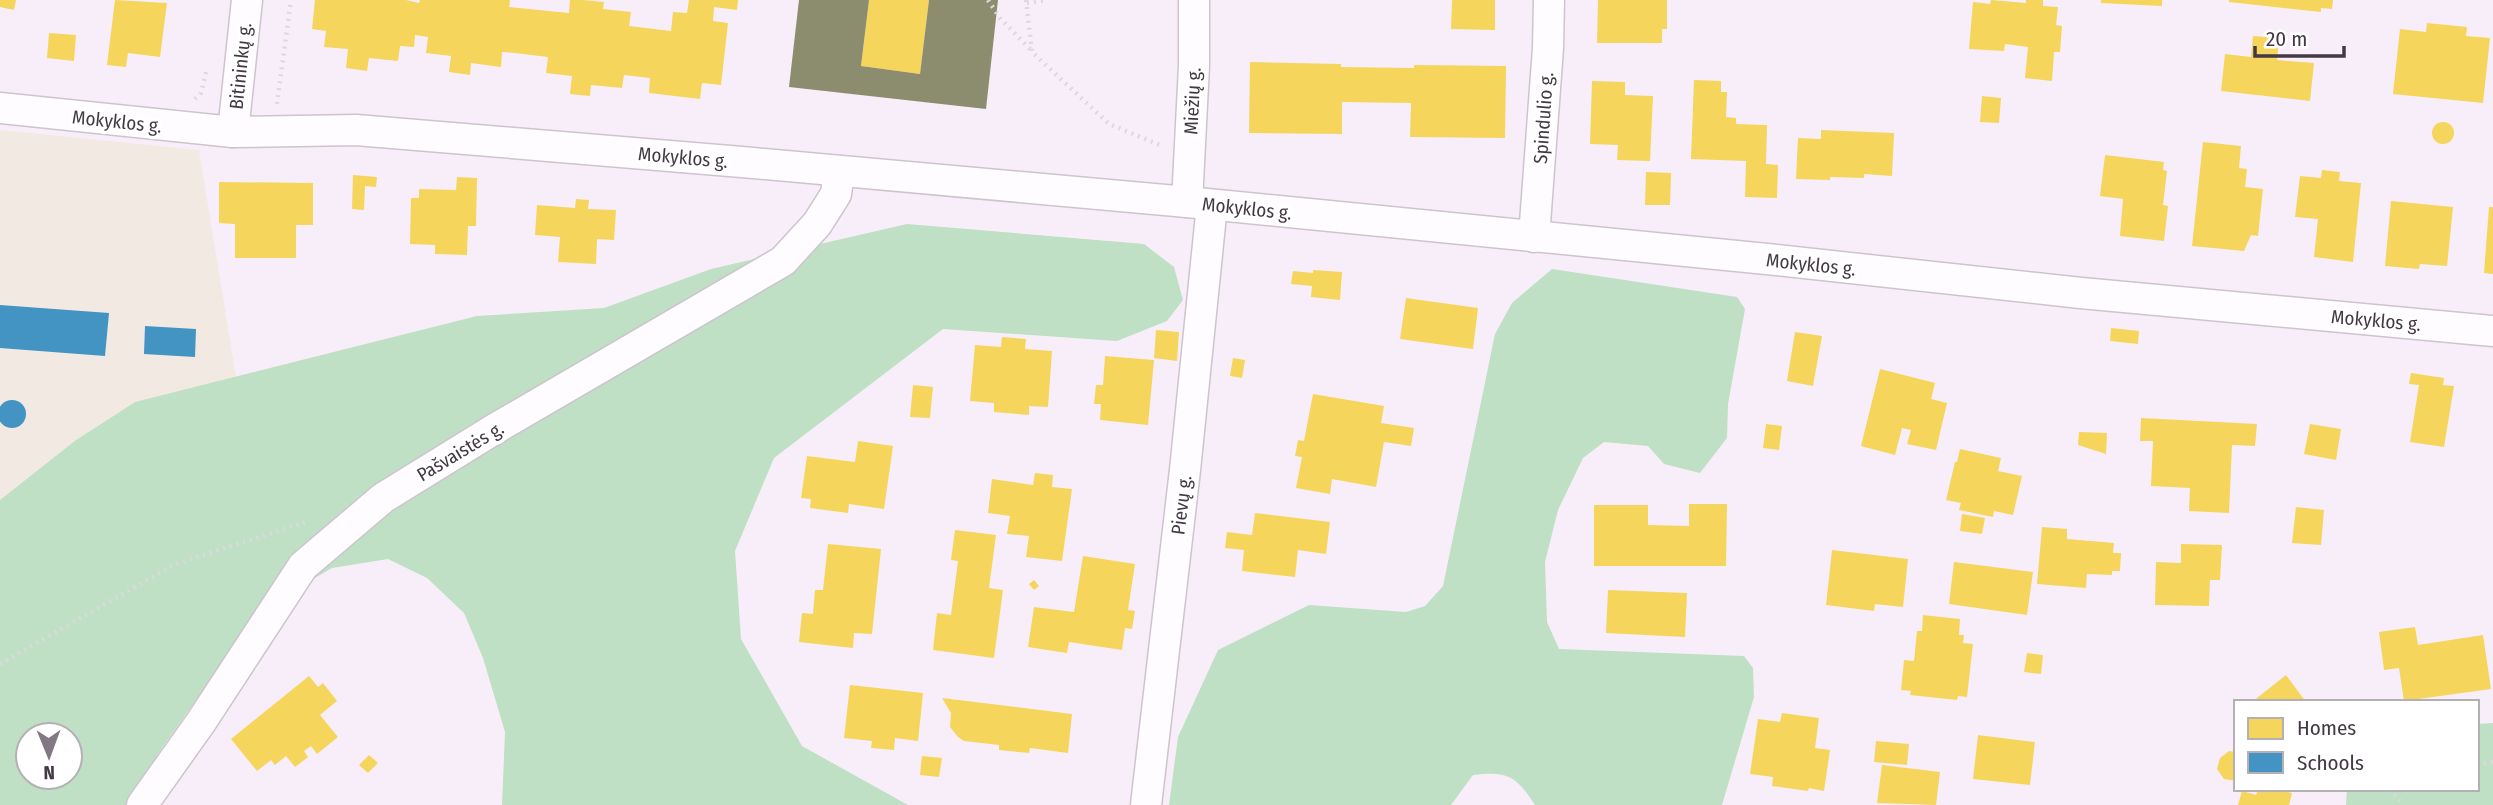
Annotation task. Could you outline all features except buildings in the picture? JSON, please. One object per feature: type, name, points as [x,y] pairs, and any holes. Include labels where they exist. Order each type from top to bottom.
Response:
[{"type":"street","name":"Bitininkų g.","points":[[233,132],[247,0]]},
{"type":"street","name":"Miežių g.","points":[[1194,0],[1199,203]]},
{"type":"street","name":"Spindulio g.","points":[[1534,237],[1549,0]]},
{"type":"street","name":"Mokyklos g.","points":[[0,108],[233,132],[369,131],[1199,203],[2081,293],[2493,331]]},
{"type":"street","name":"Pašvaistės g.","points":[[142,805],[201,722],[303,566],[383,498],[493,430],[783,261],[817,224],[836,194],[839,171]]},
{"type":"street","name":"Pievų g.","points":[[1146,805],[1185,470],[1199,203]]},
{"type":"path","points":[[273,133],[291,0]]},
{"type":"path","points":[[988,0],[1000,18],[1032,52],[1109,124],[1172,149]]},
{"type":"path","points":[[1032,52],[1027,1],[1047,0]]},
{"type":"path","points":[[176,127],[177,106],[192,102],[201,93],[207,64]]},
{"type":"path","points":[[0,664],[175,564],[318,518]]},
{"type":"shaded area","points":[[0,130],[199,150],[236,377],[135,402],[76,440],[0,500]]},
{"type":"green space","points":[[907,224],[1144,244],[1174,267],[1183,300],[1167,321],[1117,341],[943,329],[774,458],[735,551],[741,639],[802,746],[908,805],[502,805],[505,732],[483,658],[464,613],[427,578],[388,559],[332,568],[260,610],[157,755],[159,805],[0,805],[0,500],[76,440],[135,402],[477,316],[604,308],[711,269]]},
{"type":"green space","points":[[1552,269],[1737,297],[1745,309],[1728,404],[1727,438],[1700,473],[1664,464],[1648,446],[1604,442],[1583,458],[1558,510],[1545,562],[1547,622],[1559,649],[1744,656],[1753,668],[1754,697],[1722,805],[1535,805],[1516,782],[1495,774],[1473,775],[1451,805],[1169,805],[1178,737],[1218,650],[1309,605],[1406,612],[1425,606],[1443,586],[1495,334],[1512,303]]},
{"type":"green space","points":[[2493,723],[2493,805],[2346,805],[2347,791],[2479,791],[2479,724]]}]
